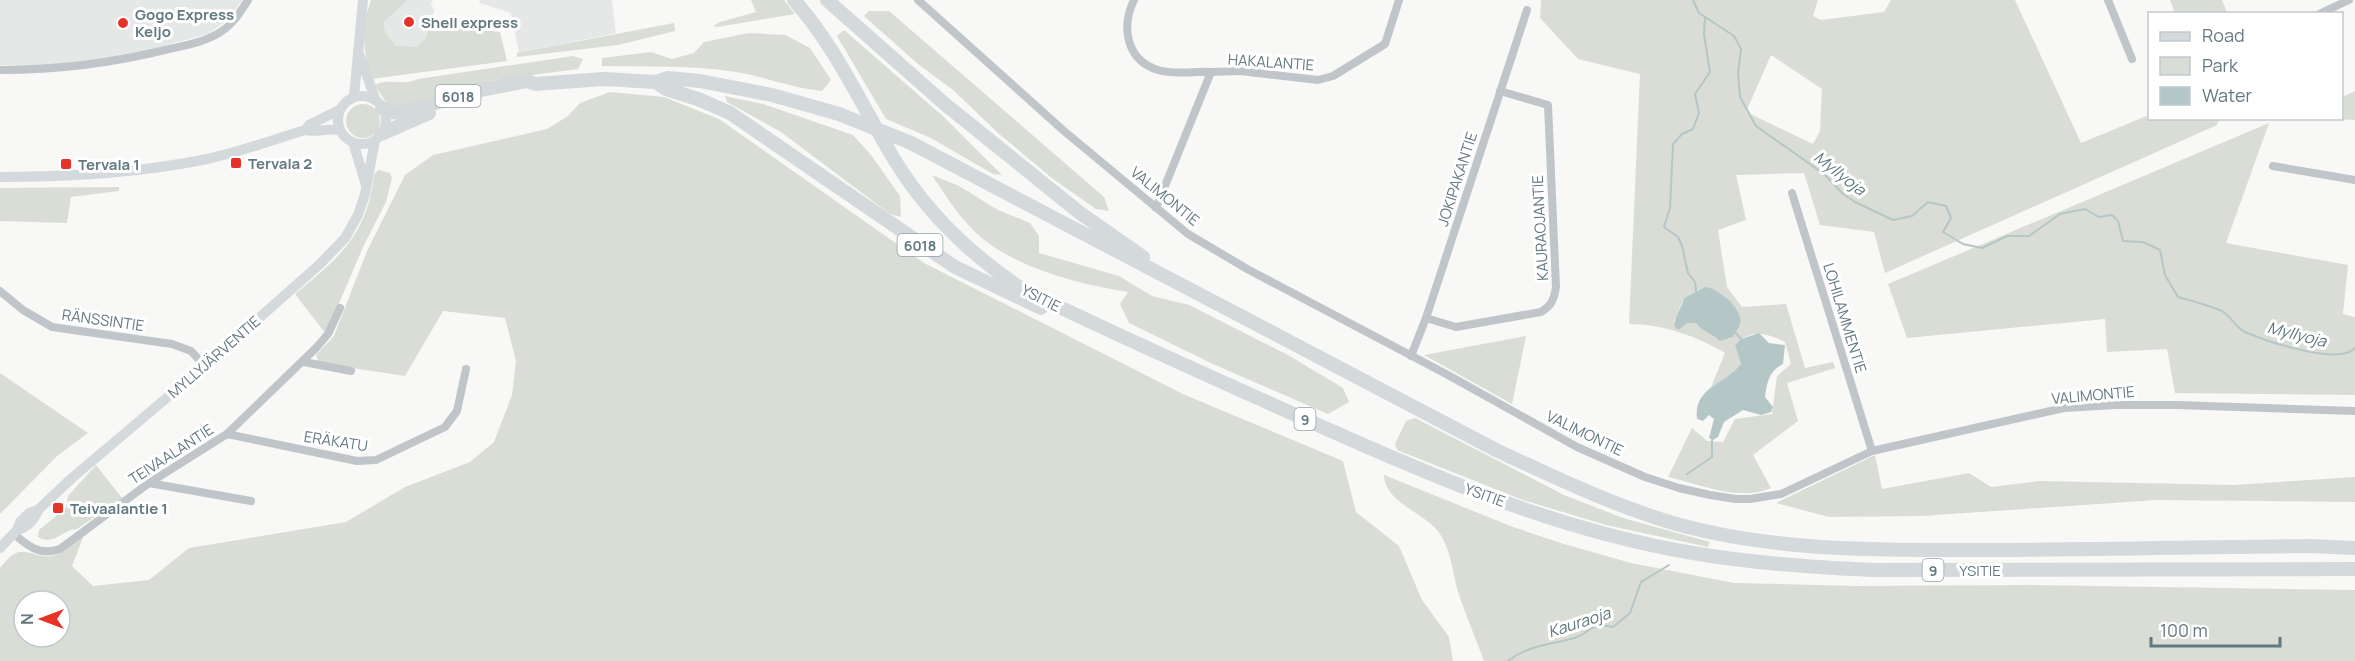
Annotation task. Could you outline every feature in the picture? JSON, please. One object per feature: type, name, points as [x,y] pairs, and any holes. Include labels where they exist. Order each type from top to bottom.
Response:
[{"type":"highway","name":"9","points":[[828,1],[946,105],[1080,213],[1126,243],[1168,277]]},
{"type":"highway","name":"YSITIE","points":[[797,3],[815,26],[849,80],[894,160],[911,184],[945,226],[1002,276],[1022,289],[1094,324],[1446,481],[1589,530],[1686,552],[1756,562],[1873,570],[2355,569]]},
{"type":"highway","name":"6018","points":[[379,104],[391,112],[402,113],[498,86],[526,81],[535,84],[603,79],[656,82],[669,78],[772,95],[839,114],[911,143],[1168,277]]},
{"type":"highway","name":"6018","points":[[656,82],[666,89],[698,99],[730,113],[955,267],[1060,318],[1094,324]]},
{"type":"highway","name":"6018","points":[[378,137],[430,113],[465,101],[527,89],[535,84]]},
{"type":"highway","name":"YSITIE","points":[[1168,277],[1496,450],[1591,494],[1683,526],[1799,545],[1852,549],[2021,550],[2310,546],[2355,548]]},
{"type":"main road","points":[[364,1],[354,97],[346,102],[338,119],[340,130],[345,138],[353,142],[366,185]]},
{"type":"main road","points":[[358,51],[386,122],[378,137]]},
{"type":"main road","name":"6018","points":[[354,97],[365,96],[379,104]]},
{"type":"main road","points":[[305,130],[309,124],[341,109]]},
{"type":"main road","points":[[0,177],[51,177],[156,169],[209,159],[305,130],[311,132],[326,128],[340,130]]},
{"type":"main road","name":"6018","points":[[353,142],[364,144],[378,137]]},
{"type":"main road","name":"MYLLYJÄRVENTIE","points":[[0,548],[29,513],[38,510],[78,472],[205,366],[320,264],[345,237],[358,215],[370,177],[370,159],[378,137]]},
{"type":"street","points":[[0,70],[37,70],[88,65],[137,57],[187,45],[223,31],[248,0]]},
{"type":"street","name":"VALIMONTIE","points":[[918,0],[1064,131],[1188,234],[1249,270],[1577,447],[1646,477],[1710,495],[1750,499],[1781,494],[1872,452],[2064,408],[2177,405],[2355,411]]},
{"type":"street","points":[[1134,0],[1128,14],[1126,28],[1131,48],[1143,63],[1160,71],[1211,72]]},
{"type":"street","name":"HAKALANTIE","points":[[1156,208],[1211,72],[1240,71],[1318,80],[1333,76],[1385,44],[1399,0]]},
{"type":"street","points":[[2108,0],[2132,59]]},
{"type":"street","points":[[2323,12],[2349,0]]},
{"type":"street","name":"JOKIPAKANTIE","points":[[1411,356],[1426,318],[1527,10]]},
{"type":"street","name":"KAURAOJANTIE","points":[[1426,318],[1456,327],[1541,312],[1549,307],[1554,298],[1556,287],[1548,105],[1500,90]]},
{"type":"street","points":[[2273,166],[2355,180]]},
{"type":"street","name":"LOHILAMMENTIE","points":[[1792,193],[1872,452]]},
{"type":"street","name":"RÄNSSINTIE","points":[[0,291],[23,310],[52,327],[172,344],[191,351],[205,366]]},
{"type":"street","name":"TEIVAALANTIE","points":[[15,532],[35,551],[49,553],[60,549],[149,483],[226,434],[304,362],[328,334],[340,308]]},
{"type":"street","points":[[304,362],[351,371]]},
{"type":"street","name":"ERÄKATU","points":[[226,434],[357,461],[375,460],[445,427],[457,411],[466,369]]},
{"type":"street","points":[[149,483],[251,501]]},
{"type":"shaded area","points":[[0,0],[242,0],[229,19],[208,34],[136,53],[89,61],[37,66],[0,65]]},
{"type":"shaded area","points":[[408,0],[433,0],[431,4],[434,11],[432,25],[426,38],[416,47],[407,48],[396,46],[390,40],[385,32],[384,22]]},
{"type":"shaded area","points":[[479,0],[612,0],[616,33],[519,53],[511,13],[480,3]]},
{"type":"green space","points":[[371,0],[408,0],[384,22],[385,32],[396,46],[416,47],[426,38],[433,19],[454,27],[500,32],[507,61],[371,79],[366,59],[364,30]]},
{"type":"green space","points":[[751,0],[784,0],[795,14],[713,26],[756,12]]},
{"type":"green space","points":[[1541,0],[1818,0],[1813,16],[1821,20],[1884,12],[1891,0],[2015,0],[2081,143],[2148,115],[2148,120],[2219,120],[2217,125],[1885,273],[1874,232],[1820,225],[1804,173],[1736,175],[1746,220],[1718,230],[1727,287],[1742,307],[1786,304],[1805,368],[1833,362],[1835,368],[1787,383],[1798,421],[1753,455],[1771,488],[1759,492],[1733,493],[1668,477],[1692,428],[1707,441],[1723,442],[1735,419],[1772,414],[1777,376],[1791,364],[1785,342],[1772,336],[1753,334],[1747,336],[1735,345],[1741,364],[1734,374],[1711,387],[1725,353],[1679,332],[1654,326],[1629,324],[1640,74],[1578,59],[1540,18]],"holes":[[[1771,55],[1822,89],[1820,131],[1813,144],[1746,112]],[[1705,287],[1740,324],[1732,338],[1720,340],[1696,323],[1688,323],[1678,330],[1674,321],[1684,298]]]},
{"type":"green space","points":[[2170,0],[2222,0],[2227,12],[2175,12]]},
{"type":"green space","points":[[869,11],[889,11],[1104,197],[1109,211],[1096,209],[1053,179],[998,133],[953,90],[918,64],[864,16]]},
{"type":"green space","points":[[674,23],[675,31],[618,45],[517,57],[517,53]]},
{"type":"green space","points":[[844,30],[945,118],[1002,175],[993,174],[931,138],[886,119],[837,36]]},
{"type":"green space","points":[[749,33],[785,35],[810,48],[831,80],[822,91],[719,70],[686,67],[602,66],[602,58],[651,52],[672,59],[694,53],[704,42]]},
{"type":"green space","points":[[573,56],[583,59],[578,69],[495,80],[400,109],[387,104],[375,85],[386,82],[407,82]]},
{"type":"green space","points":[[2355,91],[2355,120],[2343,119],[2343,97]]},
{"type":"green space","points":[[610,92],[664,97],[719,119],[924,263],[1185,395],[1343,461],[1356,512],[1399,546],[1422,600],[1449,637],[1453,661],[0,661],[0,568],[8,558],[18,552],[42,556],[57,555],[84,535],[72,566],[93,586],[149,580],[189,548],[346,522],[405,487],[470,462],[494,442],[512,395],[516,361],[505,318],[443,311],[405,376],[319,363],[316,355],[334,336],[367,251],[405,175],[433,155],[547,129],[568,116],[580,103]]},
{"type":"green space","points":[[725,96],[763,104],[853,135],[871,155],[900,196],[901,217],[890,214],[781,132],[727,102]]},
{"type":"green space","points":[[363,104],[375,109],[380,121],[375,133],[363,138],[351,133],[346,121],[351,109]]},
{"type":"green space","points":[[2269,123],[2226,243],[2348,265],[2343,314],[2355,317],[2355,395],[2175,393],[2167,349],[2107,352],[2105,319],[1907,338],[1888,284]]},
{"type":"green space","points":[[378,170],[390,173],[392,178],[386,202],[363,247],[326,334],[295,294],[338,256],[349,243],[365,214],[374,175]]},
{"type":"green space","points":[[932,175],[959,186],[998,210],[1030,223],[1039,236],[1039,253],[1119,276],[1152,296],[1189,305],[1288,355],[1343,388],[1349,402],[1328,414],[1213,364],[1129,323],[1120,304],[1128,292],[1067,279],[1007,255],[989,244],[968,225]]},
{"type":"green space","points":[[119,187],[119,191],[71,197],[67,223],[0,221],[0,188]]},
{"type":"green space","points":[[1526,336],[1512,404],[1424,355]]},
{"type":"green space","points":[[0,373],[88,433],[57,456],[0,514]]},
{"type":"green space","points":[[1415,418],[1564,495],[1623,518],[1710,542],[1708,547],[1606,525],[1523,500],[1397,450],[1395,444],[1406,421]]},
{"type":"green space","points":[[1875,455],[1882,489],[1969,473],[1991,487],[2039,481],[2233,485],[2355,477],[2355,502],[2157,500],[1922,516],[1829,517],[1776,503]]},
{"type":"green space","points":[[96,465],[122,498],[77,529],[53,539],[43,540],[38,537],[39,530],[66,508],[68,496]]},
{"type":"green space","points":[[1384,475],[1513,527],[1564,544],[1631,563],[1734,583],[2355,590],[2355,661],[1484,661],[1459,595],[1449,553],[1442,537],[1437,530],[1390,492]]},
{"type":"water","points":[[1705,287],[1723,295],[1738,312],[1740,324],[1733,337],[1720,341],[1696,323],[1688,323],[1678,330],[1675,327],[1675,319],[1684,298]]},
{"type":"water","points":[[1759,333],[1769,343],[1785,345],[1783,364],[1772,374],[1767,386],[1765,397],[1773,407],[1771,412],[1761,415],[1743,410],[1724,422],[1718,437],[1713,440],[1709,438],[1714,419],[1709,415],[1703,421],[1697,419],[1700,400],[1705,393],[1741,364],[1735,345],[1741,339]]},
{"type":"waterway","name":"Myllyoja","points":[[1693,0],[1699,13],[1734,36],[1741,49],[1738,73],[1740,97],[1756,126],[1824,174],[1843,194],[1855,202],[1893,220],[1912,216],[1928,202],[1946,206],[1951,218],[1943,232],[1963,244],[1982,248],[2007,236],[2029,236],[2060,214],[2085,209],[2099,217],[2112,215],[2118,221],[2123,241],[2143,242],[2160,250],[2165,275],[2178,297],[2222,311],[2245,332],[2285,346],[2334,354],[2347,353],[2355,348]]},
{"type":"waterway","name":"Kauraoja","points":[[1696,291],[1695,282],[1688,273],[1678,237],[1664,227],[1670,208],[1673,144],[1682,134],[1693,129],[1699,113],[1695,94],[1710,72],[1704,34],[1705,18]]},
{"type":"waterway","name":"Kauraoja","points":[[1735,332],[1741,339]]},
{"type":"waterway","name":"Kauraoja","points":[[1687,474],[1712,457],[1712,440]]},
{"type":"waterway","name":"Kauraoja","points":[[1508,661],[1540,646],[1580,636],[1600,625],[1613,627],[1630,613],[1641,582],[1669,565]]},
{"type":"place","name":"Shell express","points":[[409,22]]},
{"type":"place","name":"Gogo Express Keljo","points":[[123,23]]},
{"type":"place","name":"Tervala 2","points":[[236,163]]},
{"type":"place","name":"Tervala 1","points":[[66,164]]},
{"type":"place","name":"Teivaalantie 1","points":[[58,508]]}]
